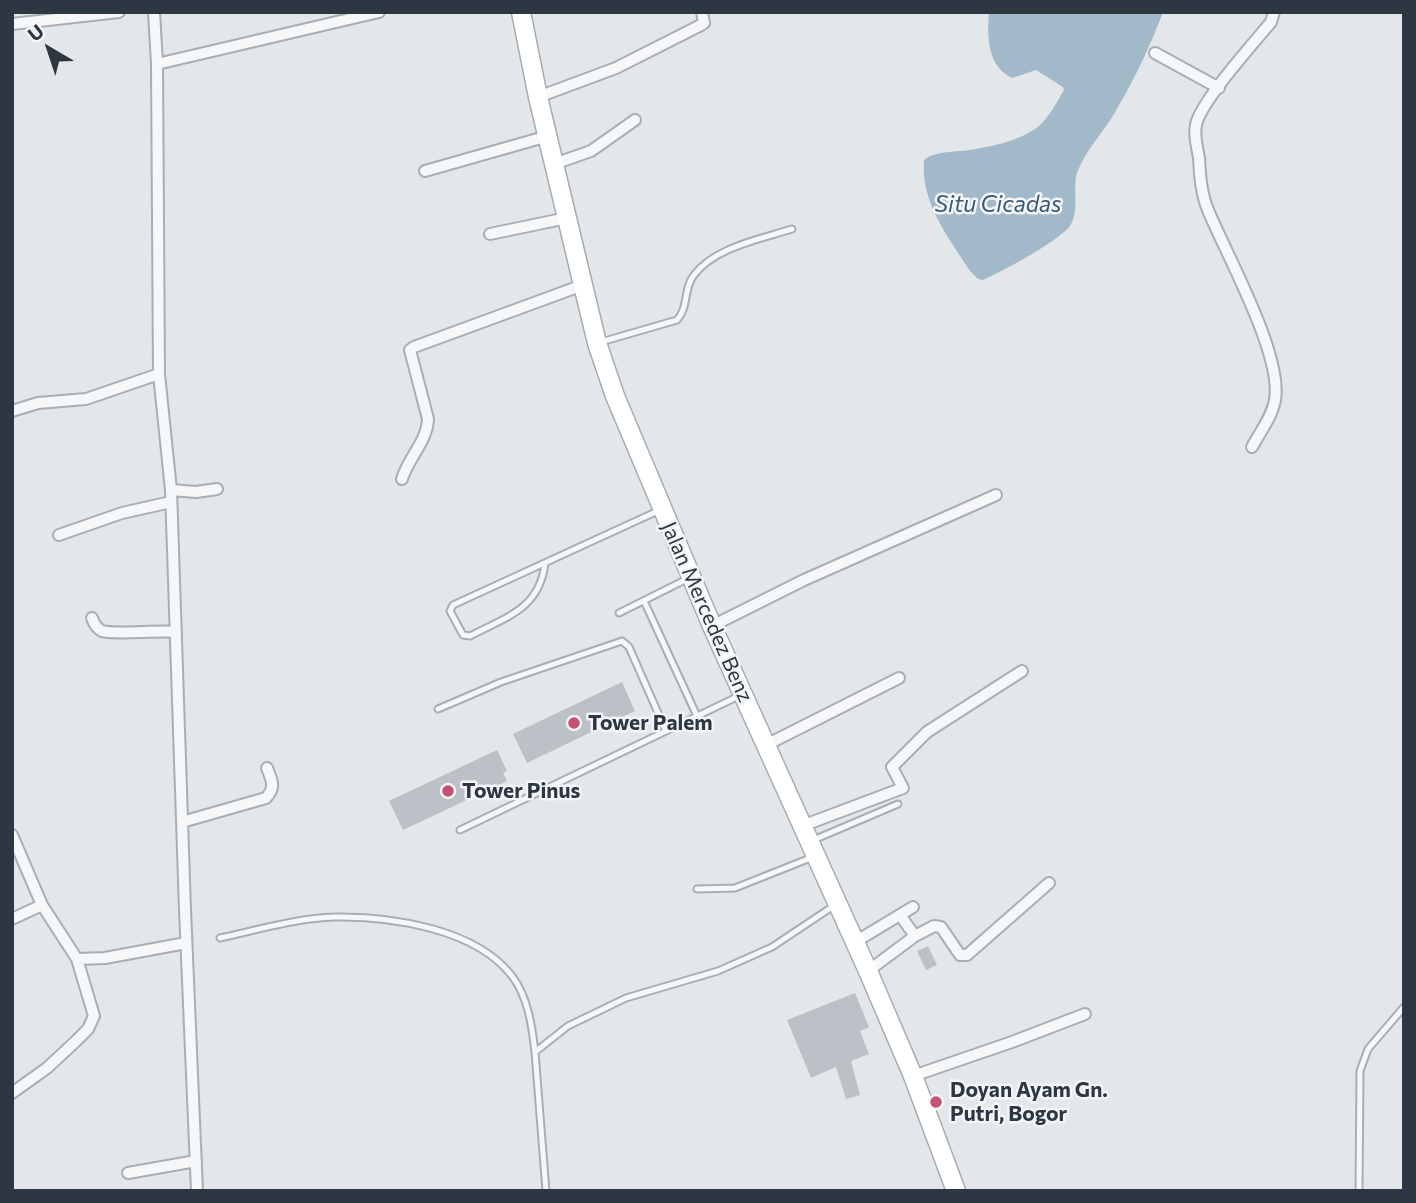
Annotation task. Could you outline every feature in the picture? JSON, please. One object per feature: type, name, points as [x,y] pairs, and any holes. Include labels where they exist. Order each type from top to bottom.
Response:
[{"type":"main road","name":"Jalan Mercedez Benz","points":[[523,13],[538,97],[583,285],[597,343],[615,396],[712,626],[868,971],[913,1076],[956,1191]]},
{"type":"street","points":[[16,20],[120,12]]},
{"type":"street","points":[[154,12],[158,65],[159,374],[171,496],[197,1191]]},
{"type":"street","points":[[158,65],[379,12]]},
{"type":"street","points":[[538,97],[615,68],[701,25],[704,23],[702,12]]},
{"type":"street","points":[[1252,447],[1271,414],[1276,378],[1268,348],[1202,191],[1195,133],[1197,122],[1219,88],[1270,22],[1274,12]]},
{"type":"street","points":[[1155,53],[1219,88]]},
{"type":"street","points":[[554,164],[591,150],[635,120]]},
{"type":"street","points":[[425,171],[548,136]]},
{"type":"street","points":[[490,234],[567,218]]},
{"type":"street","points":[[402,480],[406,465],[428,430],[425,406],[410,350],[583,285]]},
{"type":"street","points":[[12,411],[38,403],[86,399],[159,374]]},
{"type":"street","points":[[59,535],[171,496],[217,489]]},
{"type":"street","points":[[712,626],[804,580],[996,495]]},
{"type":"street","points":[[92,618],[97,627],[105,631],[176,632]]},
{"type":"street","points":[[808,842],[903,788],[892,767],[927,732],[1022,671]]},
{"type":"street","points":[[766,745],[899,678]]},
{"type":"street","points":[[182,822],[266,798],[274,783],[267,768]]},
{"type":"street","points":[[12,835],[42,905],[76,959],[94,1016],[88,1029],[47,1068],[12,1093]]},
{"type":"street","points":[[868,971],[915,936],[938,926],[963,957],[1049,883]]},
{"type":"street","points":[[12,919],[42,905]]},
{"type":"street","points":[[855,942],[914,907]]},
{"type":"street","points":[[900,915],[915,936]]},
{"type":"street","points":[[76,959],[105,958],[186,943]]},
{"type":"street","points":[[913,1076],[1085,1014]]},
{"type":"street","points":[[128,1173],[196,1161]]},
{"type":"lane","points":[[597,343],[677,320],[683,313],[688,286],[704,265],[729,250],[792,229]]},
{"type":"lane","points":[[545,563],[540,588],[533,599],[470,636],[463,635],[450,611],[453,605],[662,509]]},
{"type":"lane","points":[[619,612],[691,577]]},
{"type":"lane","points":[[643,601],[697,716]]},
{"type":"lane","points":[[438,709],[501,682],[622,641],[629,647],[666,731]]},
{"type":"lane","points":[[460,830],[743,694]]},
{"type":"lane","points":[[697,889],[735,888],[808,842],[898,804]]},
{"type":"lane","points":[[536,1052],[568,1026],[614,1003],[718,971],[772,947],[837,903]]},
{"type":"lane","points":[[220,938],[311,919],[334,917],[384,920],[454,936],[471,942],[488,953],[513,977],[527,1007],[536,1052],[546,1191]]},
{"type":"lane","points":[[1359,1191],[1360,1071],[1363,1060],[1376,1039],[1404,1007]]},
{"type":"water","name":"Situ Cicadas","points":[[989,12],[1163,12],[1128,89],[1080,165],[1076,180],[1075,214],[1070,226],[1042,248],[983,280],[970,271],[931,205],[924,175],[924,160],[946,152],[991,146],[1031,132],[1043,122],[1064,90],[1036,70],[1012,78],[1004,73],[990,50]]},
{"type":"building","name":"Tower Palem","points":[[622,682],[635,711],[527,763],[513,734]]},
{"type":"building","name":"Tower Pinus","points":[[497,750],[507,771],[503,773],[507,781],[403,830],[389,801]]},
{"type":"building","points":[[928,946],[937,965],[926,970],[917,951]]},
{"type":"building","points":[[855,993],[869,1027],[860,1031],[869,1054],[851,1061],[860,1095],[846,1099],[836,1067],[811,1078],[787,1020]]},
{"type":"place","name":"Tower Palem","points":[[574,723]]},
{"type":"place","name":"Tower Pinus","points":[[448,791]]},
{"type":"place","name":"Doyan Ayam Gn. Putri, Bogor","points":[[936,1102]]}]
